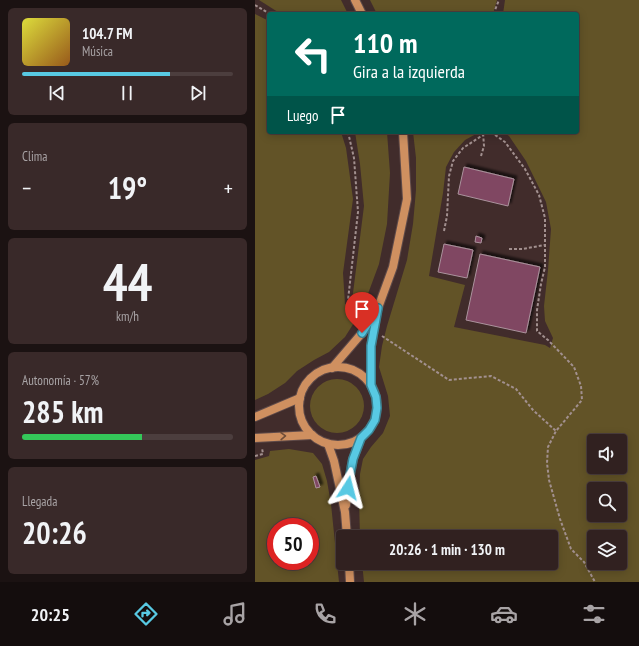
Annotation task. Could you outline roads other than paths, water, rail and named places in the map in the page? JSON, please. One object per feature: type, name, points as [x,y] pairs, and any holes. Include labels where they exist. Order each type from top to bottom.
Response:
[{"type":"main road","points":[[355,0],[361,12]]},
{"type":"main road","points":[[371,385],[371,346],[378,308],[393,267],[407,198],[403,134]]},
{"type":"main road","points":[[332,368],[362,333],[378,308]]},
{"type":"main road","points":[[332,368],[347,368],[360,374],[371,385],[376,397],[377,408],[375,420],[369,430],[361,438],[350,443],[339,445],[328,444],[312,435],[303,424],[299,412],[300,398],[304,388],[311,378],[321,372],[332,368]]},
{"type":"main road","points":[[255,416],[300,398]]},
{"type":"main road","points":[[255,438],[312,435]]},
{"type":"main road","points":[[345,512],[353,459],[361,438]]},
{"type":"main road","points":[[328,444],[334,461],[345,512],[346,530]]},
{"type":"main road","points":[[349,570],[350,582]]}]
